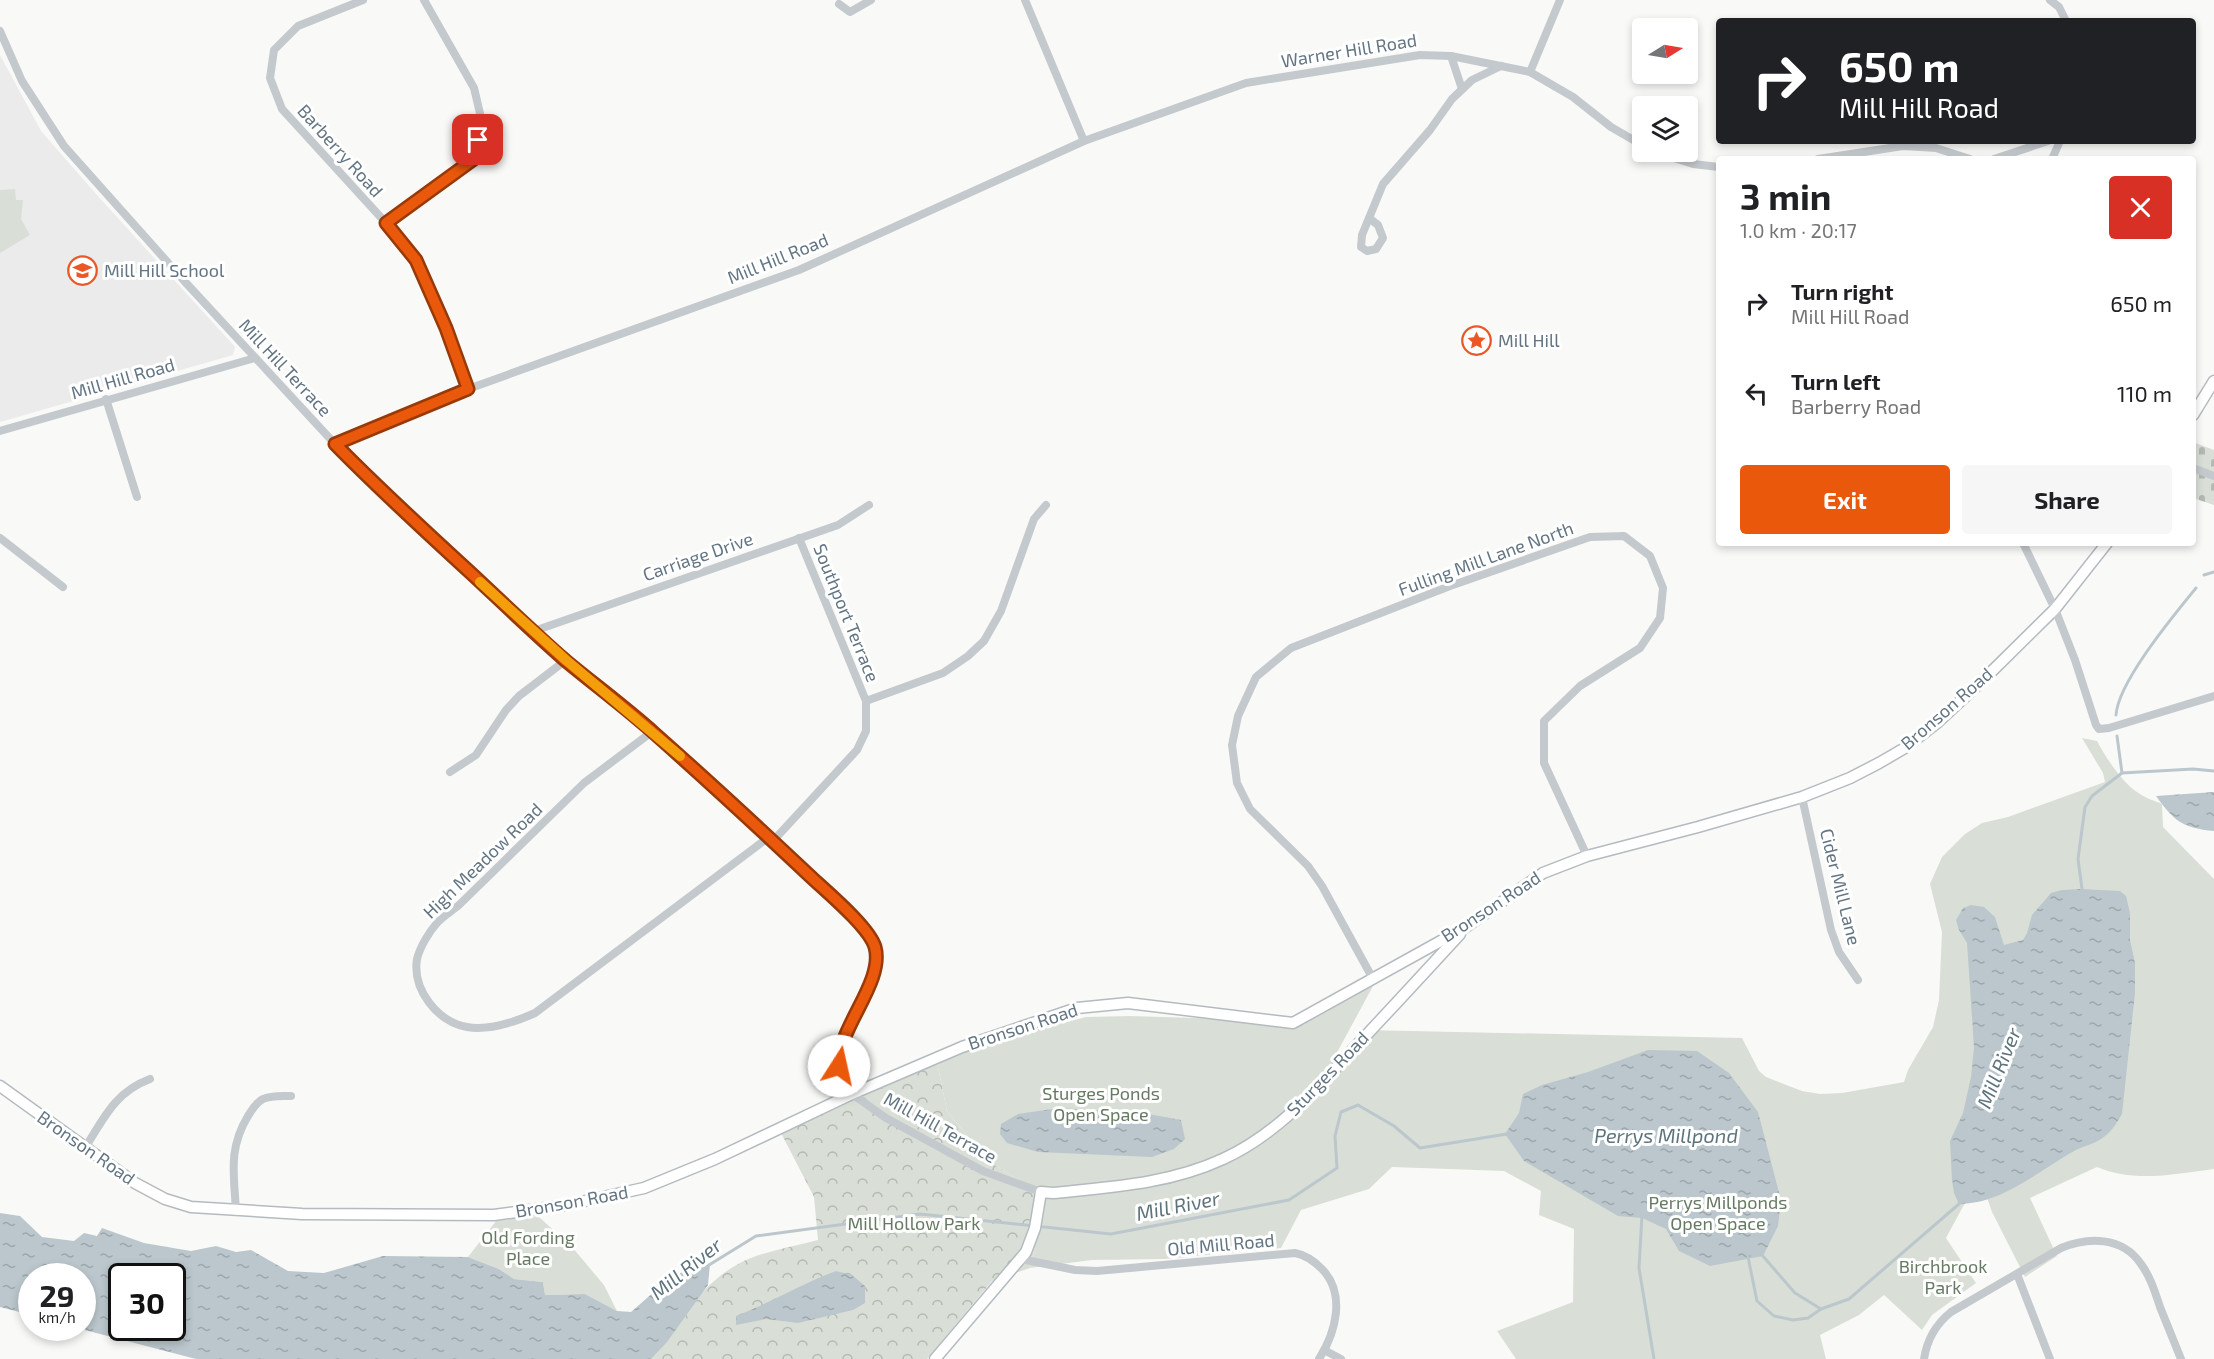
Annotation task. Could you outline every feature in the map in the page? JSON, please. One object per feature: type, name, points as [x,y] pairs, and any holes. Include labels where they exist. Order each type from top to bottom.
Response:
[{"type":"main road","points":[[2196,410],[2214,381]]},
{"type":"main road","name":"Bronson Road","points":[[0,1086],[135,1183],[165,1199],[190,1207],[302,1214],[494,1215],[597,1199],[644,1188],[690,1170],[852,1094],[962,1047],[1077,1008],[1128,1003],[1293,1023],[1466,927],[1543,873],[1587,856],[1698,827],[1802,796],[1850,778],[1903,749],[1938,722],[2055,609],[2105,546]]},
{"type":"main road","name":"Sturges Road","points":[[1041,1192],[1053,1193],[1136,1185],[1186,1173],[1222,1160],[1251,1145],[1299,1107],[1466,927]]},
{"type":"main road","points":[[935,1359],[1023,1256],[1040,1207],[1041,1192]]},
{"type":"street","name":"Barberry Road","points":[[363,0],[298,26],[274,50],[270,78],[282,109],[386,223],[416,260],[446,328],[468,389]]},
{"type":"street","points":[[386,223],[474,159],[482,122],[474,88],[424,0]]},
{"type":"street","points":[[838,4],[850,12],[871,0]]},
{"type":"street","points":[[1025,0],[1084,141]]},
{"type":"street","points":[[1530,72],[1560,0]]},
{"type":"street","points":[[2050,0],[2059,7],[2064,18]]},
{"type":"street","name":"Mill Hill Terrace","points":[[0,31],[22,81],[64,146],[187,285],[380,491],[566,660],[652,731],[771,839],[845,909],[869,936],[876,956],[871,977],[858,1011],[842,1041],[839,1053],[841,1073],[852,1094],[886,1118],[983,1171],[1041,1192]]},
{"type":"street","name":"Warner Hill Road","points":[[1084,141],[1246,83],[1420,55],[1451,56],[1530,72],[1573,97],[1611,127],[1632,139]]},
{"type":"street","points":[[1451,56],[1462,89]]},
{"type":"street","points":[[1369,218],[1383,184],[1430,130],[1452,99],[1472,80],[1501,66]]},
{"type":"street","name":"Mill Hill Road","points":[[335,444],[468,389],[799,270],[1084,141]]},
{"type":"street","points":[[2003,156],[2039,144]]},
{"type":"street","points":[[1839,156],[1903,147],[1936,148],[1961,156]]},
{"type":"street","points":[[1686,162],[1716,167]]},
{"type":"street","name":"Mill Hill Road","points":[[0,431],[255,358]]},
{"type":"street","points":[[106,399],[138,497]]},
{"type":"street","points":[[2196,469],[2214,476]]},
{"type":"street","name":"Carriage Drive","points":[[534,631],[838,525],[869,504]]},
{"type":"street","name":"Southport Terrace","points":[[799,538],[866,701],[943,673],[968,656],[984,640],[1001,611],[1034,519],[1046,505]]},
{"type":"street","name":"Fulling Mill Lane North","points":[[1373,979],[1322,886],[1308,866],[1250,809],[1237,783],[1232,745],[1238,716],[1256,677],[1291,648],[1450,586],[1590,537],[1624,536],[1650,556],[1663,588],[1660,618],[1640,648],[1580,686],[1544,721],[1544,763],[1587,856]]},
{"type":"street","points":[[0,537],[63,587]]},
{"type":"street","points":[[2024,546],[2055,609],[2099,729],[2214,696]]},
{"type":"street","points":[[450,772],[476,755],[506,710],[519,696],[566,660]]},
{"type":"street","name":"High Meadow Road","points":[[652,731],[585,783],[459,905],[437,923],[424,942],[417,965],[419,982],[436,1011],[457,1024],[477,1028],[508,1023],[535,1013],[771,839],[857,750],[866,730],[866,701]]},
{"type":"street","name":"Cider Mill Lane","points":[[1802,796],[1831,930],[1839,952],[1858,980]]},
{"type":"street","points":[[85,1148],[120,1096],[133,1086],[150,1079]]},
{"type":"street","points":[[236,1211],[233,1156],[241,1128],[260,1101],[266,1098],[291,1096]]},
{"type":"street","points":[[1924,1359],[1932,1333],[1944,1318],[2061,1248],[2077,1242],[2103,1241],[2119,1246],[2137,1258],[2144,1269],[2181,1359]]},
{"type":"street","name":"Old Mill Road","points":[[1023,1256],[1075,1270],[1097,1271],[1302,1254],[1311,1259],[1327,1275],[1336,1293],[1333,1328],[1319,1359]]},
{"type":"street","points":[[2017,1274],[2050,1359]]},
{"type":"street","points":[[1324,1350],[1341,1359]]},
{"type":"shaded area","name":"Mill Hill School","points":[[0,55],[41,131],[235,347],[233,355],[0,422]]},
{"type":"green space","points":[[15,189],[16,200],[23,200],[21,219],[30,235],[0,253],[0,190]]},
{"type":"green space","points":[[2196,443],[2214,450],[2214,505],[2196,499]]},
{"type":"green space","name":"Perrys Millponds Open Space","points":[[2082,738],[2097,741],[2110,763],[2127,784],[2142,795],[2162,804],[2163,827],[2214,879],[2214,1169],[2170,1175],[2140,1176],[2125,1175],[2097,1167],[2030,1198],[2057,1256],[2025,1277],[1992,1212],[1984,1189],[1972,1190],[1946,1238],[1976,1283],[1932,1315],[1922,1330],[1884,1295],[1859,1315],[1820,1335],[1826,1359],[1516,1359],[1497,1331],[1573,1302],[1574,1229],[1539,1215],[1541,1191],[1504,1171],[1392,1167],[1369,1189],[1301,1210],[1281,1248],[1165,1259],[1092,1260],[1030,1268],[1046,1198],[987,1160],[947,1111],[937,1062],[1014,1035],[1086,1017],[1130,1016],[1293,1021],[1373,986],[1333,1060],[1365,1030],[1742,1038],[1759,1071],[1766,1077],[1802,1091],[1820,1094],[1842,1093],[1904,1082],[1908,1070],[1933,1027],[1939,1000],[1942,932],[1930,884],[1942,857],[1965,834],[1982,823],[2008,817],[2105,782],[2103,773]]},
{"type":"green space","name":"Mill Hollow Park","points":[[937,1062],[947,1111],[987,1160],[1046,1198],[1030,1268],[992,1281],[927,1359],[650,1359],[694,1301],[720,1276],[751,1258],[818,1240],[814,1197],[780,1131]]},
{"type":"green space","name":"Old Fording Place","points":[[538,1216],[572,1247],[604,1285],[617,1311],[585,1294],[545,1295],[543,1282],[514,1279],[499,1269],[468,1257],[496,1221]]},
{"type":"water","points":[[2214,792],[2214,831],[2194,828],[2180,822],[2168,812],[2156,796]]},
{"type":"water","points":[[2082,889],[2120,891],[2126,896],[2130,913],[2130,940],[2135,963],[2135,993],[2122,1114],[2105,1137],[2076,1150],[2006,1192],[1991,1198],[1959,1204],[1952,1181],[1950,1141],[1963,1113],[1971,1077],[1974,1047],[1967,943],[1956,920],[1963,908],[1971,905],[1984,907],[1995,917],[2004,945],[2023,940],[2032,915],[2051,893]]},
{"type":"water","name":"Perrys Millpond","points":[[1648,1050],[1697,1051],[1729,1073],[1758,1112],[1781,1200],[1778,1226],[1763,1256],[1710,1266],[1679,1251],[1666,1229],[1642,1218],[1618,1216],[1524,1161],[1505,1134],[1519,1113],[1523,1094],[1542,1085],[1588,1072]]},
{"type":"water","points":[[1059,1108],[1143,1113],[1181,1120],[1185,1139],[1174,1149],[1152,1157],[1038,1152],[1007,1143],[1000,1134],[1001,1124],[1018,1114]]},
{"type":"water","points":[[0,1213],[20,1216],[42,1237],[74,1241],[84,1233],[97,1236],[102,1228],[144,1243],[191,1251],[216,1246],[236,1252],[251,1250],[288,1271],[324,1273],[383,1256],[468,1257],[499,1269],[514,1279],[543,1282],[545,1295],[585,1294],[617,1311],[631,1312],[671,1277],[692,1268],[710,1264],[708,1285],[667,1342],[651,1359],[196,1359],[127,1341],[186,1341],[186,1263],[108,1263],[108,1336],[96,1333],[96,1263],[18,1263],[18,1312],[0,1307]]},
{"type":"water","points":[[836,1271],[852,1275],[865,1286],[865,1303],[853,1310],[798,1323],[766,1319],[736,1325],[736,1316]]},
{"type":"waterway","points":[[2204,575],[2214,572]]},
{"type":"waterway","points":[[2116,715],[2119,701],[2136,667],[2196,588]]},
{"type":"waterway","points":[[2117,736],[2122,773]]},
{"type":"waterway","name":"Mill River","points":[[2081,892],[2078,859],[2085,807],[2092,796],[2122,773],[2193,769],[2214,771]]},
{"type":"waterway","name":"Mill River","points":[[709,1265],[756,1236],[920,1214],[1111,1234],[1289,1200],[1337,1168],[1335,1136],[1341,1112],[1358,1105],[1394,1126],[1420,1148],[1507,1134]]},
{"type":"waterway","name":"Mill River","points":[[1762,1255],[1795,1293],[1821,1309],[1849,1299],[1961,1200]]},
{"type":"waterway","points":[[1642,1215],[1639,1268],[1654,1359]]},
{"type":"waterway","points":[[1748,1257],[1757,1301],[1774,1316],[1793,1320],[1808,1318],[1821,1309]]},
{"type":"slow traffic","points":[[480,582],[566,660],[680,756]]},
{"type":"place","name":"Mill Hill School","points":[[83,271]]},
{"type":"place","name":"Mill Hill","points":[[1477,341]]},
{"type":"route","points":[[478,140],[474,159],[386,223],[416,260],[446,328],[468,389],[335,444],[380,491],[566,660],[652,731],[769,837],[845,909],[869,936],[875,949],[874,967],[858,1011],[842,1041],[839,1066]]},
{"type":"park label","name":"Sturges Ponds Open Space","points":[[1101,1104]]},
{"type":"park label","name":"Birchbrook Park","points":[[1943,1277]]}]
